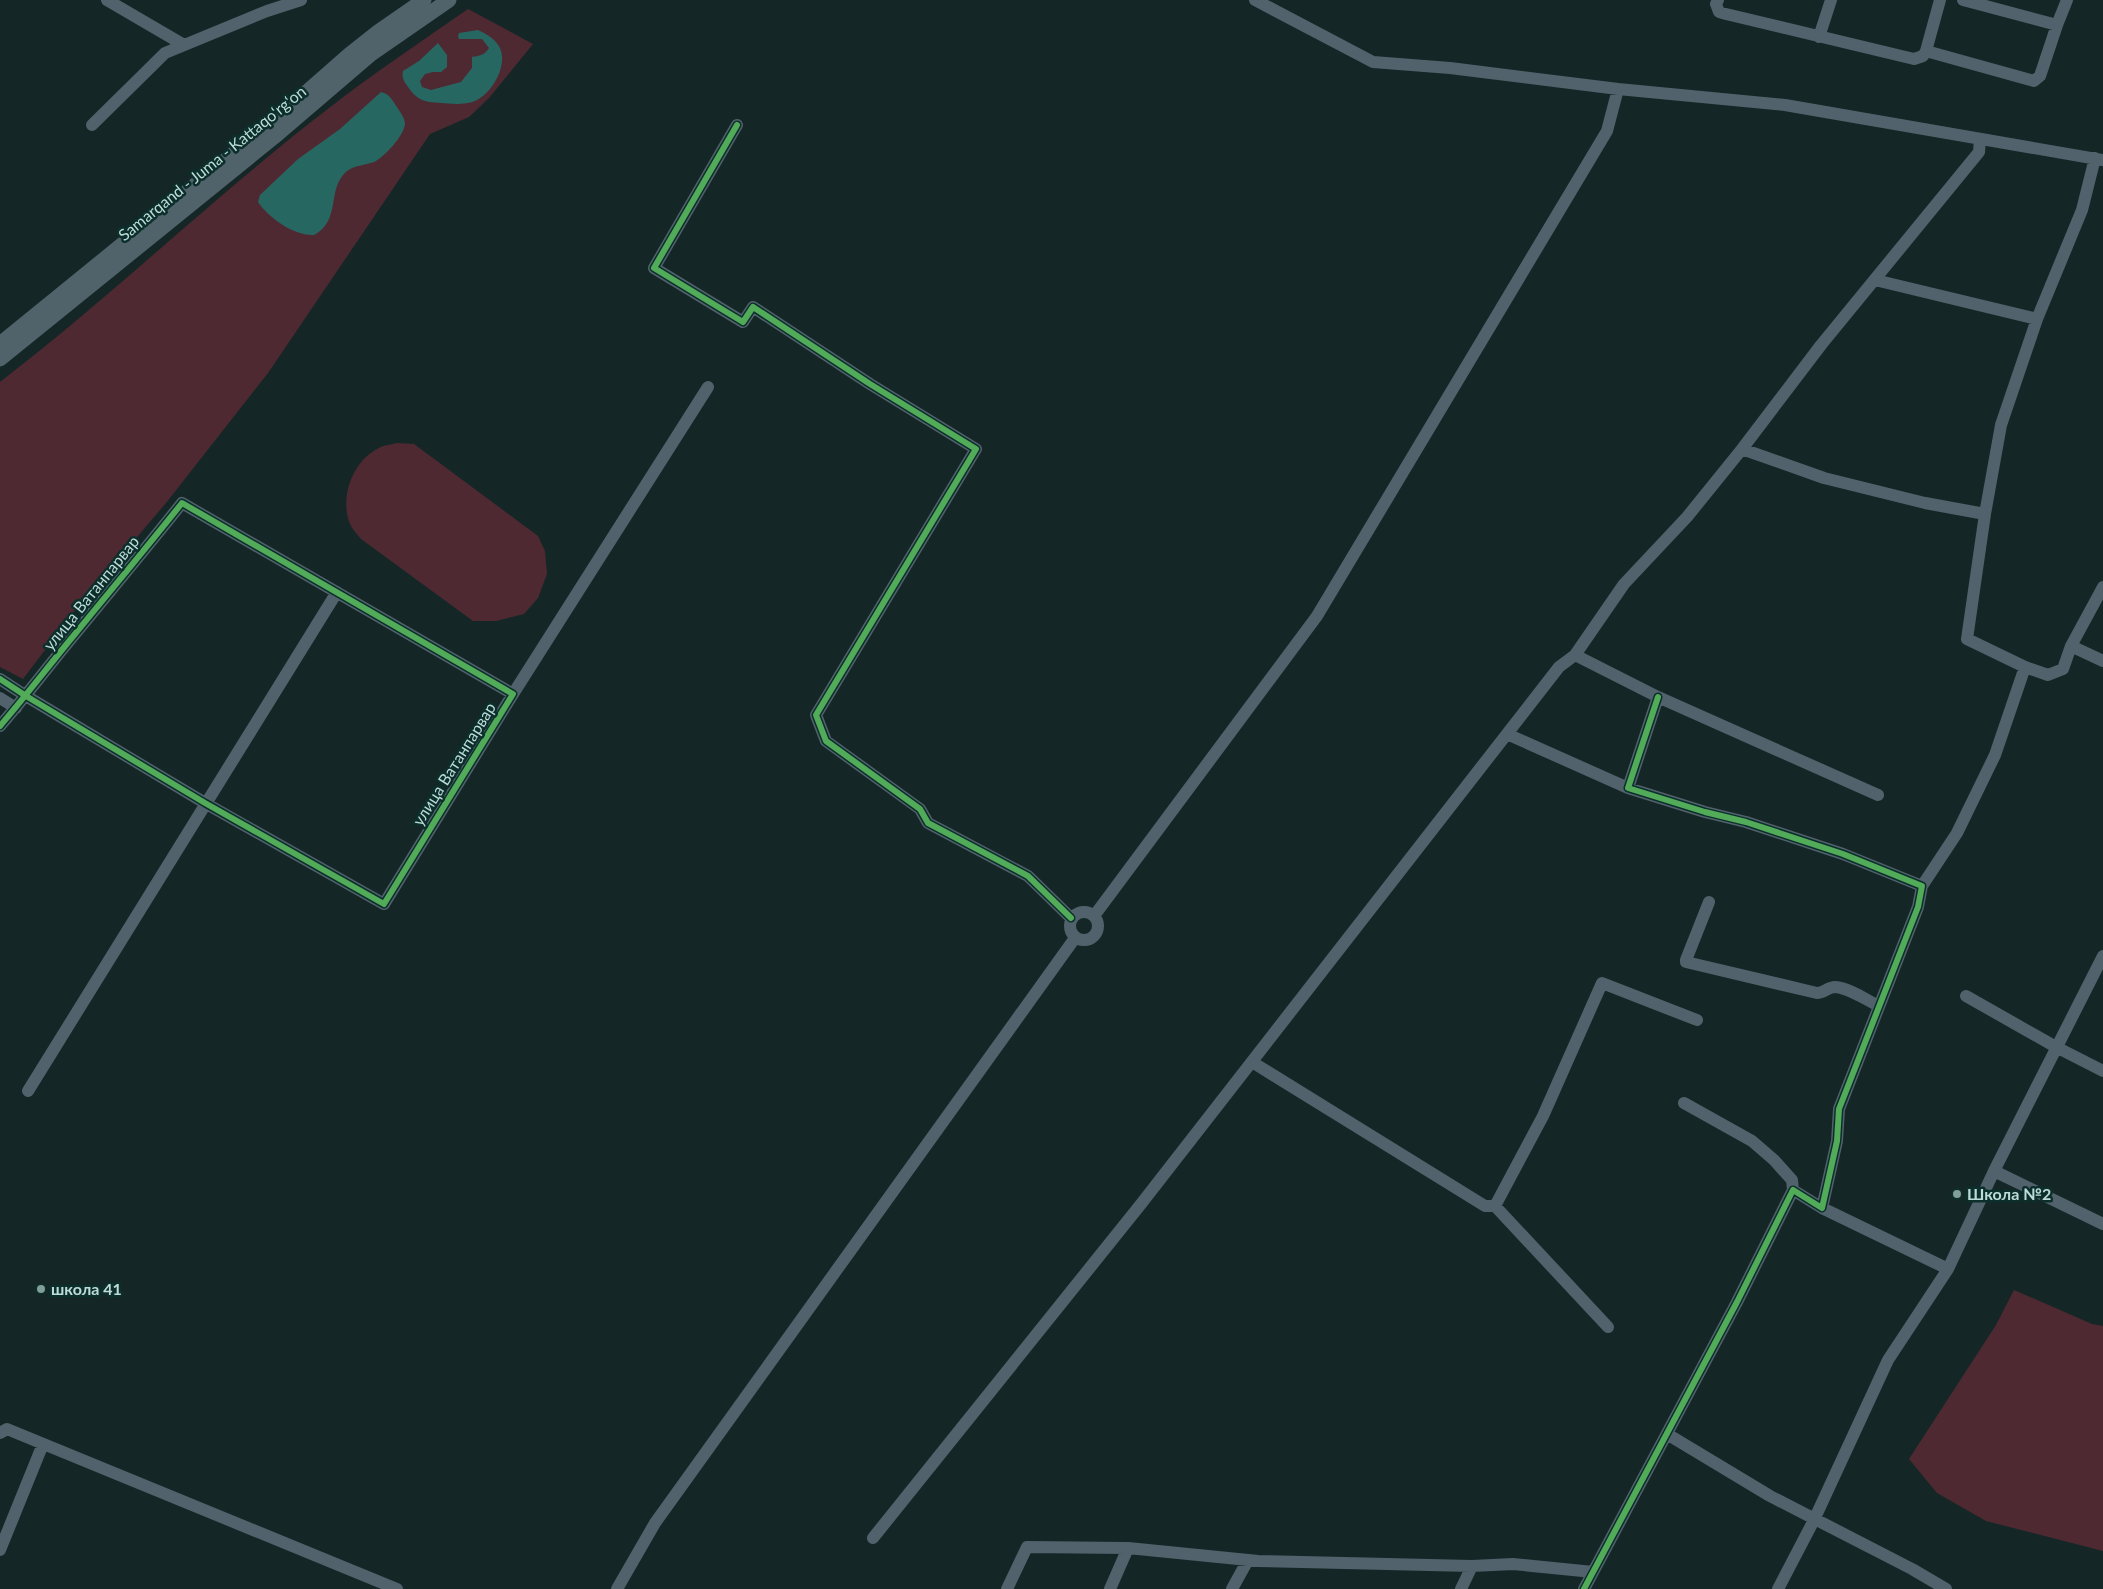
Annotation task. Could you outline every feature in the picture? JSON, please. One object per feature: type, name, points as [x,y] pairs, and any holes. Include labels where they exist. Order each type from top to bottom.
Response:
[{"type":"main road","name":"Samarqand - Juma - Kattaqo‘rg‘on","points":[[0,344],[275,120],[349,55],[424,0]]},
{"type":"main road","name":"Samarqand - Juma - Kattaqo‘rg‘on","points":[[0,358],[274,137],[364,60],[449,0]]},
{"type":"street","points":[[107,0],[184,45]]},
{"type":"street","points":[[92,125],[165,53],[267,11],[301,0]]},
{"type":"street","points":[[1255,0],[1373,62],[1450,68],[1618,89],[1785,104],[2099,159],[2082,210],[2037,319],[2001,425],[1985,514],[1967,639],[2025,667],[2048,675],[2063,669],[2071,646],[2103,587]]},
{"type":"street","points":[[1718,0],[1716,4],[1719,12],[1914,59],[1923,56],[1926,51],[1940,0]]},
{"type":"street","points":[[1819,37],[1831,0]]},
{"type":"street","points":[[1963,0],[2057,25]]},
{"type":"street","points":[[1926,51],[2034,81],[2040,76],[2067,0]]},
{"type":"street","points":[[1094,916],[1317,616],[1607,131],[1618,89]]},
{"type":"street","points":[[737,124],[654,268],[743,322],[753,307],[870,384],[976,449],[816,715],[826,741],[920,809],[928,823],[1028,876],[1071,918]]},
{"type":"street","points":[[873,1538],[1141,1204],[1559,667],[1575,655],[1624,584],[1686,517],[1821,345],[1979,152],[1980,139]]},
{"type":"street","points":[[1875,280],[2037,319]]},
{"type":"street","points":[[513,694],[708,387]]},
{"type":"street","points":[[1742,448],[1824,478],[1925,504],[1985,514]]},
{"type":"street","name":"улица Ватанпарвар","points":[[0,726],[182,504],[513,694],[384,904],[205,803],[26,696]]},
{"type":"street","points":[[28,1091],[337,592]]},
{"type":"street","points":[[2071,646],[2103,661]]},
{"type":"street","points":[[1575,655],[1658,697],[1878,795]]},
{"type":"street","points":[[1822,1208],[1837,1141],[1839,1109],[1918,907],[1922,886],[1957,833],[1994,755],[2025,667]]},
{"type":"street","points":[[0,679],[26,696]]},
{"type":"street","points":[[1628,788],[1658,697]]},
{"type":"street","points":[[0,698],[16,708]]},
{"type":"street","points":[[1507,734],[1628,788],[1705,812],[1746,822],[1844,854],[1922,886]]},
{"type":"street","points":[[1709,902],[1686,962],[1817,993],[1822,993],[1833,987],[1841,988],[1879,1006]]},
{"type":"street","points":[[1082,911],[1091,913],[1094,916],[1098,925],[1093,937],[1084,940],[1075,938],[1069,927],[1071,918],[1082,911]]},
{"type":"street","points":[[617,1589],[655,1523],[1075,938]]},
{"type":"street","points":[[1778,1589],[1814,1520],[1888,1360],[1948,1269],[1994,1171],[2103,956]]},
{"type":"street","points":[[1495,1206],[1542,1116],[1602,983],[1697,1020]]},
{"type":"street","points":[[1966,996],[2056,1047],[2103,1071]]},
{"type":"street","points":[[1252,1062],[1485,1206],[1495,1206],[1608,1327]]},
{"type":"street","points":[[1584,1589],[1737,1302],[1792,1190],[1792,1180],[1752,1140],[1684,1104]]},
{"type":"street","points":[[1994,1171],[2103,1224]]},
{"type":"street","points":[[1792,1190],[1822,1208],[1948,1269]]},
{"type":"street","points":[[0,1433],[7,1429],[397,1589]]},
{"type":"street","points":[[1667,1434],[1770,1496],[1946,1589]]},
{"type":"street","points":[[0,1550],[43,1444]]},
{"type":"street","points":[[1007,1589],[1028,1547],[1128,1548],[1248,1560],[1472,1566],[1513,1564],[1593,1572]]},
{"type":"street","points":[[1110,1589],[1128,1548]]},
{"type":"street","points":[[1232,1589],[1248,1560]]},
{"type":"street","points":[[1461,1589],[1472,1566]]},
{"type":"shaded area","points":[[468,9],[533,44],[489,98],[469,117],[430,134],[268,373],[166,503],[76,609],[23,679],[0,667],[0,382],[83,315],[287,141],[363,82]]},
{"type":"shaded area","points":[[396,443],[414,444],[538,536],[545,551],[547,574],[538,598],[524,614],[496,621],[473,621],[361,539],[353,530],[347,513],[346,502],[351,480],[363,460],[371,453],[383,446]]},
{"type":"shaded area","points":[[2014,1290],[2092,1324],[2103,1326],[2103,1551],[1986,1521],[1937,1493],[1909,1459],[1996,1325]]},
{"type":"water","points":[[478,30],[495,41],[502,53],[501,69],[488,92],[475,101],[458,104],[428,102],[414,95],[404,81],[403,71],[419,61],[438,43],[447,55],[447,67],[441,72],[425,74],[420,81],[422,87],[431,90],[461,82],[472,68],[472,57],[484,54],[489,48],[482,39],[459,39],[458,36],[459,33]]},
{"type":"water","points":[[381,92],[387,94],[401,113],[405,122],[404,129],[393,146],[374,162],[353,168],[343,175],[336,190],[331,215],[322,229],[314,235],[298,233],[275,220],[258,202],[260,195],[298,159],[340,129]]},
{"type":"cycle path","points":[[737,125],[654,268],[743,322],[753,307],[870,384],[976,449],[816,715],[826,741],[920,809],[928,823],[1028,876],[1071,918]]},
{"type":"cycle path","points":[[0,679],[26,696],[205,803],[384,904],[513,694],[182,503],[29,692],[19,703],[0,726]]},
{"type":"cycle path","points":[[1584,1589],[1737,1302],[1793,1190],[1822,1208],[1837,1141],[1839,1109],[1918,907],[1922,886],[1843,854],[1746,822],[1705,812],[1628,788],[1658,697]]},
{"type":"place","name":"Школа №2","points":[[1957,1194]]},
{"type":"place","name":"школа 41","points":[[41,1289]]}]
